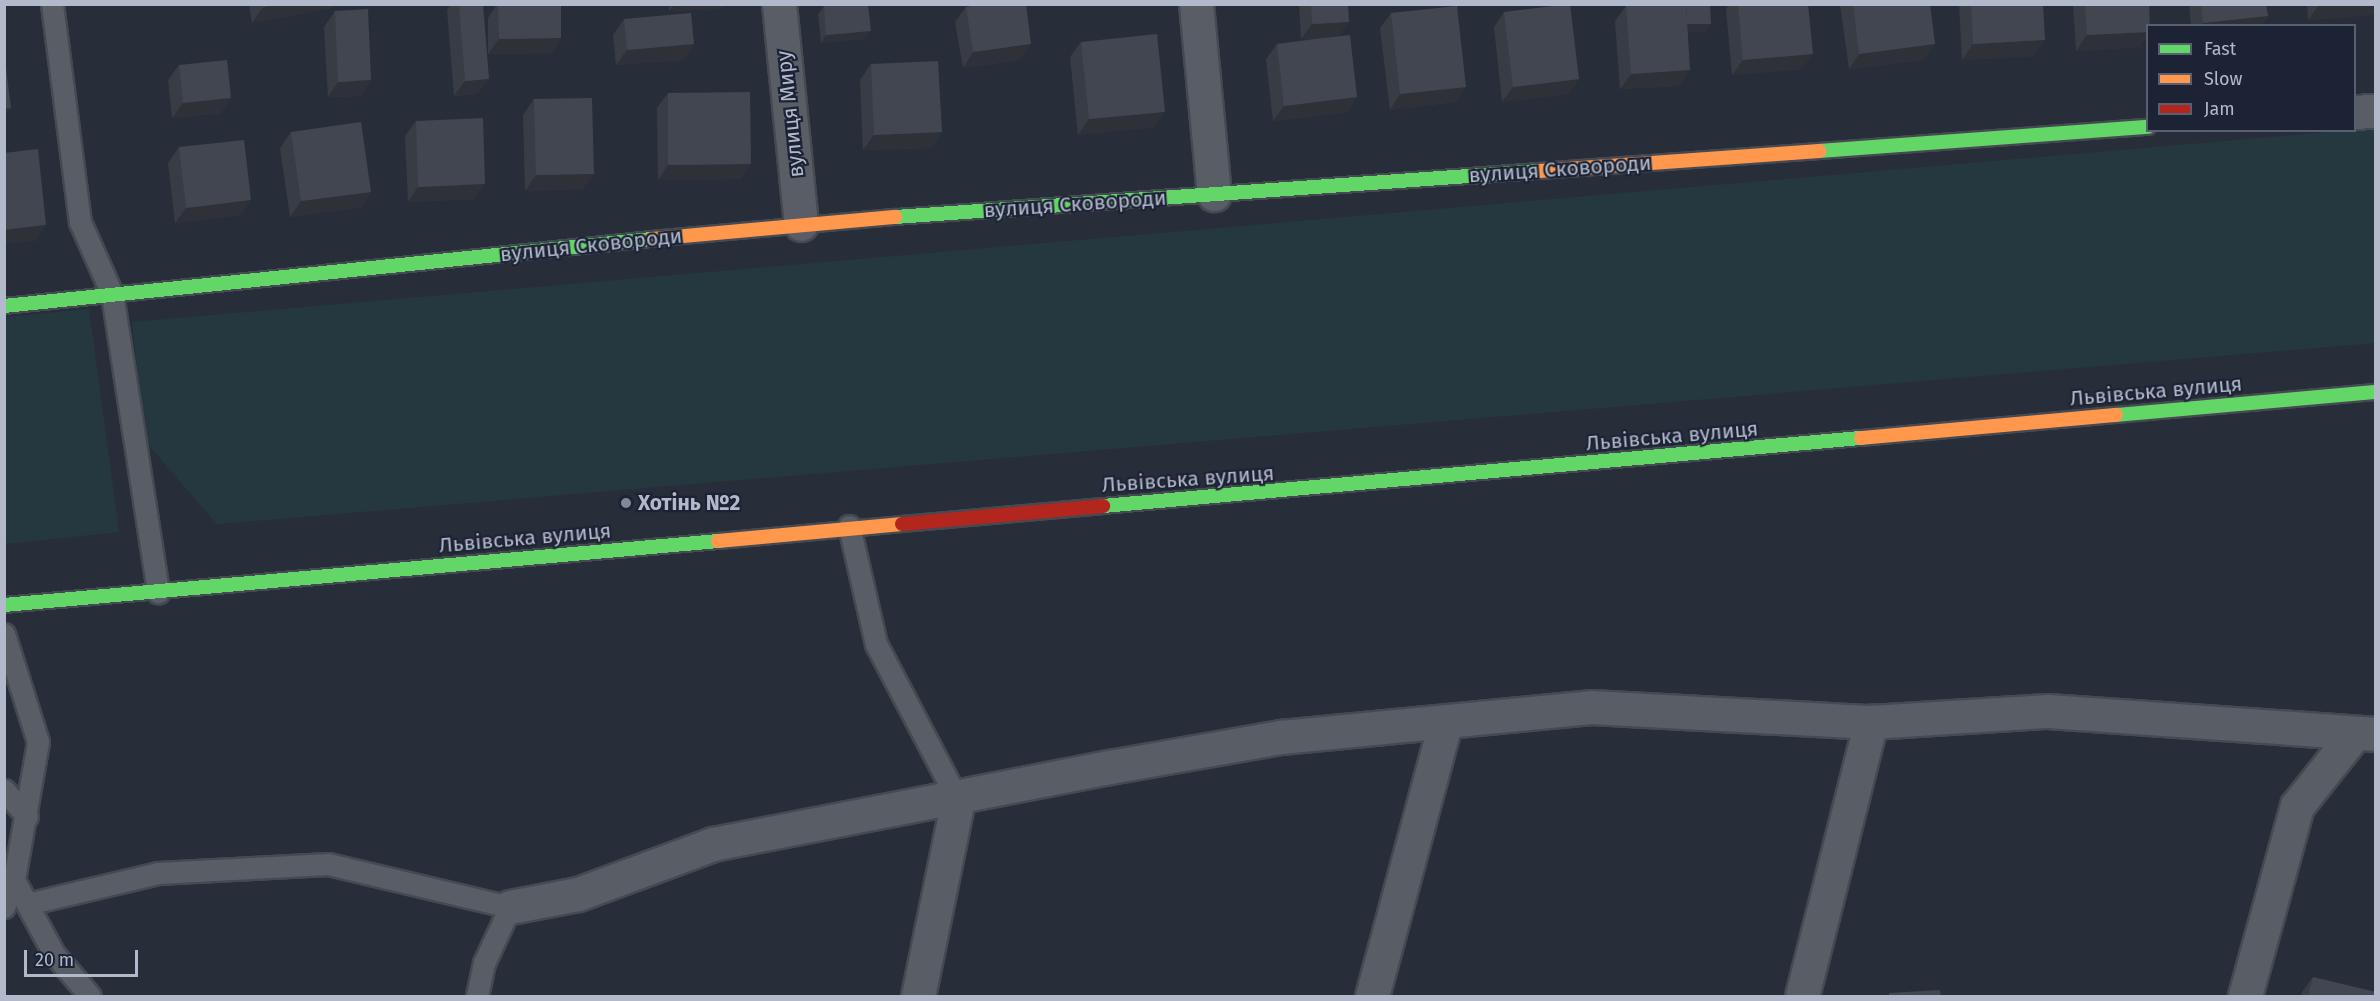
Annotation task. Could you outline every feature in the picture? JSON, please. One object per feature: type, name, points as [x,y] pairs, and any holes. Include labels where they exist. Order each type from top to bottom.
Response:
[{"type":"main road","name":"вулиця Сковороди","points":[[4,306],[801,224],[2146,127]]},
{"type":"main road","name":"Львівська вулиця","points":[[4,605],[849,526],[1287,492],[2376,392]]},
{"type":"street","name":"вулиця Миру","points":[[779,4],[801,224]]},
{"type":"street","points":[[1196,4],[1214,194]]},
{"type":"street","points":[[2356,112],[2376,111]]},
{"type":"street","points":[[510,908],[578,894],[713,844],[958,800],[1281,737],[1445,724],[1591,707],[1871,722],[2048,711],[2365,734]]},
{"type":"street","points":[[1802,996],[1871,722]]},
{"type":"street","points":[[1372,996],[1445,724]]},
{"type":"street","points":[[2245,996],[2297,806],[2365,734]]},
{"type":"street","points":[[918,996],[958,800]]},
{"type":"lane","points":[[52,4],[80,222],[112,294],[158,592]]},
{"type":"lane","points":[[849,526],[876,644],[958,800]]},
{"type":"lane","points":[[4,634],[38,742],[27,816],[14,880],[4,907]]},
{"type":"lane","points":[[4,790],[27,816]]},
{"type":"lane","points":[[27,904],[158,873],[328,864],[510,908],[484,963],[477,996]]},
{"type":"lane","points":[[14,880],[54,954],[90,996]]},
{"type":"shaded area","points":[[2375,128],[2375,343],[217,524],[145,441],[132,322],[2329,132],[2356,132],[2356,130]]},
{"type":"shaded area","points":[[89,309],[119,532],[5,544],[5,317]]},
{"type":"building","points":[[263,4],[279,4],[263,7]]},
{"type":"building","points":[[459,4],[483,4],[489,79],[465,81]]},
{"type":"building","points":[[498,4],[561,4],[561,38],[499,39]]},
{"type":"building","points":[[868,4],[871,31],[826,35],[824,6]]},
{"type":"building","points":[[981,4],[1026,4],[1031,44],[973,52],[966,7]]},
{"type":"building","points":[[1311,4],[1348,4],[1349,22],[1312,24]]},
{"type":"building","points":[[1570,4],[1579,79],[1513,87],[1504,12]]},
{"type":"building","points":[[1686,4],[1690,70],[1631,74],[1626,6]]},
{"type":"building","points":[[1686,4],[1710,4],[1711,24],[1687,24]]},
{"type":"building","points":[[1738,4],[1808,4],[1813,54],[1743,60]]},
{"type":"building","points":[[1853,4],[1930,4],[1935,44],[1859,54]]},
{"type":"building","points":[[1971,4],[2043,4],[2045,40],[1973,44]]},
{"type":"building","points":[[2085,4],[2149,4],[2150,24],[2146,24],[2146,32],[2087,35]]},
{"type":"building","points":[[2201,4],[2266,4],[2268,16],[2203,23]]},
{"type":"building","points":[[1457,6],[1466,87],[1400,94],[1391,13]]},
{"type":"building","points":[[368,9],[371,80],[338,82],[335,11]]},
{"type":"building","points":[[691,13],[694,44],[627,50],[624,19]]},
{"type":"building","points":[[1157,34],[1165,112],[1089,119],[1081,42]]},
{"type":"building","points":[[1350,35],[1357,97],[1284,106],[1277,44]]},
{"type":"building","points":[[227,60],[231,98],[183,103],[179,65]]},
{"type":"building","points":[[938,61],[942,132],[874,135],[871,64]]},
{"type":"building","points":[[4,68],[6,68],[11,108],[4,109]]},
{"type":"building","points":[[750,92],[751,164],[668,165],[668,93]]},
{"type":"building","points":[[592,98],[594,174],[536,175],[534,99]]},
{"type":"building","points":[[483,118],[485,184],[418,187],[416,121]]},
{"type":"building","points":[[361,122],[371,192],[301,201],[291,132]]},
{"type":"building","points":[[244,140],[251,200],[186,208],[179,147]]},
{"type":"building","points":[[38,149],[46,225],[4,230],[4,153]]},
{"type":"building","points":[[2313,977],[2376,992],[2376,996],[2308,996]]},
{"type":"building","points":[[1940,990],[1941,996],[1889,996],[1889,993]]},
{"type":"traffic: fast","points":[[1819,151],[2146,127]]},
{"type":"traffic: fast","points":[[895,217],[1539,171]]},
{"type":"traffic: fast","points":[[4,306],[651,239]]},
{"type":"traffic: fast","points":[[2116,415],[2376,392]]},
{"type":"traffic: fast","points":[[1103,506],[1861,438]]},
{"type":"traffic: fast","points":[[4,605],[718,541]]},
{"type":"traffic: slow","points":[[1539,171],[1819,151]]},
{"type":"traffic: slow","points":[[651,239],[895,217]]},
{"type":"traffic: slow","points":[[1861,438],[2116,415]]},
{"type":"traffic: slow","points":[[718,541],[902,524]]},
{"type":"traffic: jam","points":[[902,524],[1103,506]]},
{"type":"place","name":"Хотінь №2","points":[[626,503]]}]
